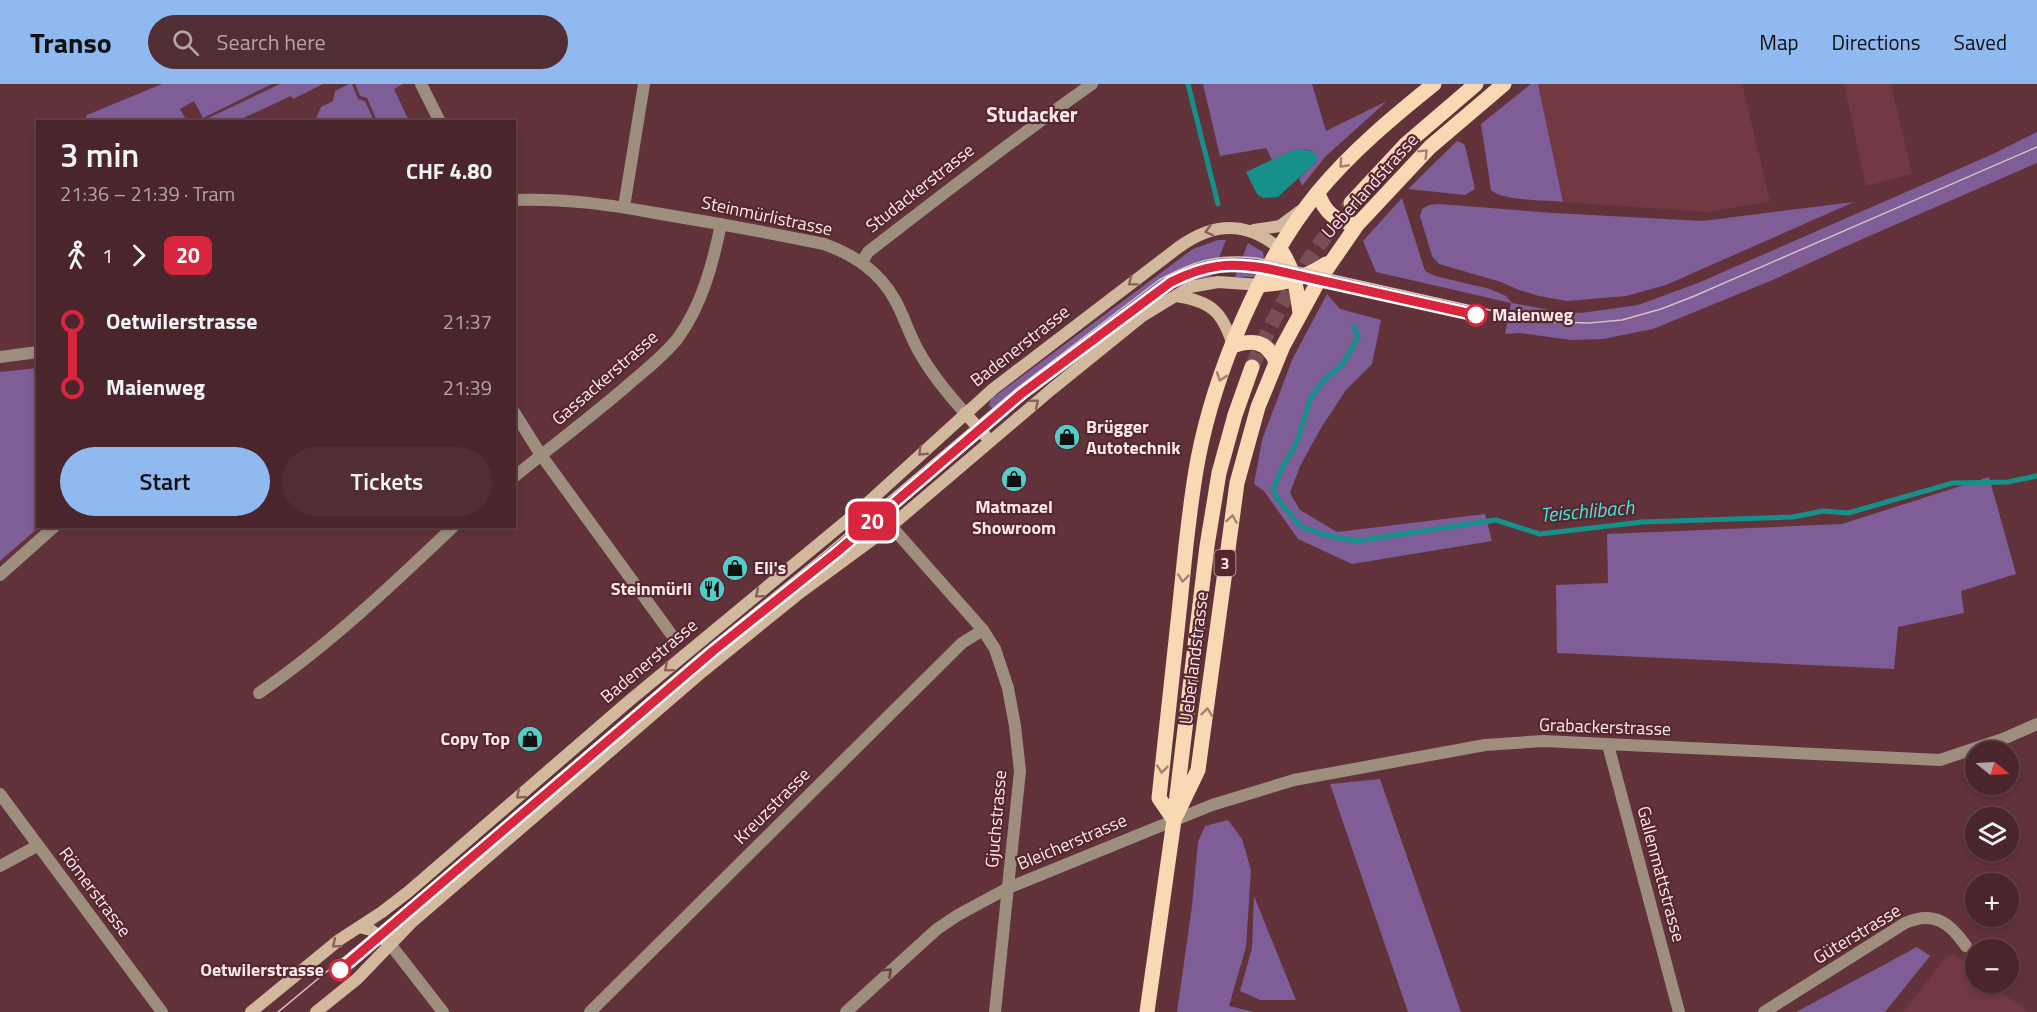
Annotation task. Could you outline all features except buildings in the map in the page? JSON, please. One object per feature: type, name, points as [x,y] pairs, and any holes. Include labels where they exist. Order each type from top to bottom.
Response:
[{"type":"main road","name":"Ueberlandstrasse","points":[[1174,820],[1159,798],[1191,505],[1208,416],[1233,346],[1279,248],[1318,193],[1350,156],[1434,84]]},
{"type":"main road","name":"Ueberlandstrasse","points":[[1350,203],[1405,145],[1476,84]]},
{"type":"main road","name":"Ueberlandstrasse","points":[[1174,820],[1198,770],[1237,483],[1258,407],[1276,362],[1300,313],[1331,261],[1357,225],[1430,147],[1504,84]]},
{"type":"main road","points":[[1250,230],[1265,230],[1280,226],[1318,193],[1327,213],[1338,221],[1357,225]]},
{"type":"main road","name":"Badenerstrasse","points":[[251,1012],[339,940],[408,892],[637,694],[862,508],[993,389],[1185,242],[1203,232],[1221,228],[1250,230],[1279,248]]},
{"type":"main road","points":[[1279,248],[1286,257],[1294,280],[1300,313]]},
{"type":"main road","points":[[316,1012],[357,979],[419,916],[748,634],[891,526],[1141,316],[1190,287],[1218,282],[1261,285],[1294,280],[1331,261]]},
{"type":"main road","points":[[1176,296],[1198,300],[1218,313],[1224,321],[1233,346],[1241,343],[1259,344],[1273,352],[1276,362]]},
{"type":"main road","name":"Ueberlandstrasse","points":[[1147,1012],[1174,820],[1207,546],[1219,474],[1235,415],[1252,368]]},
{"type":"main road","points":[[965,413],[990,441]]},
{"type":"main road","points":[[862,508],[891,526]]},
{"type":"main road","points":[[359,927],[370,930],[390,945]]},
{"type":"street","points":[[421,84],[439,120]]},
{"type":"street","points":[[624,207],[644,84]]},
{"type":"street","name":"Studackerstrasse","points":[[862,262],[868,252],[953,185],[1027,129],[1092,84]]},
{"type":"street","name":"Steinmürlistrasse","points":[[516,200],[568,200],[624,207],[824,244],[844,251],[862,262],[880,279],[895,300],[917,349],[931,373],[965,413]]},
{"type":"street","name":"Gassackerstrasse","points":[[516,475],[614,397],[662,356],[679,337],[702,293],[714,258],[721,224]]},
{"type":"street","points":[[0,357],[36,352]]},
{"type":"street","points":[[516,415],[541,455],[674,638]]},
{"type":"street","name":"Gjuchstrasse","points":[[891,526],[982,630],[995,649],[1008,688],[1020,771],[995,1012]]},
{"type":"street","points":[[0,575],[53,528]]},
{"type":"street","points":[[260,693],[349,624],[452,528]]},
{"type":"street","name":"Kreuzstrasse","points":[[590,1012],[962,643],[982,630]]},
{"type":"street","name":"Grabackerstrasse","points":[[1174,820],[1212,805],[1293,780],[1485,745],[1543,741],[1940,760],[2003,739],[2037,724]]},
{"type":"street","name":"Gallenmattstrasse","points":[[1608,744],[1679,1012]]},
{"type":"street","name":"Römerstrasse","points":[[0,794],[162,1012]]},
{"type":"street","name":"Bleicherstrasse","points":[[846,1012],[937,929],[1008,888],[1174,820]]},
{"type":"street","points":[[0,866],[38,846]]},
{"type":"street","name":"Güterstrasse","points":[[1764,1012],[1905,923],[1916,919],[1932,918],[1947,924],[1965,945]]},
{"type":"street","points":[[390,945],[443,1012]]},
{"type":"shaded area","points":[[162,84],[272,84],[203,118],[194,101],[180,109],[186,120],[84,120],[87,115]]},
{"type":"shaded area","points":[[280,84],[323,84],[293,99],[291,96],[239,120],[204,120]]},
{"type":"shaded area","points":[[352,84],[358,99],[365,101],[374,120],[315,120],[321,107],[333,101],[335,91]]},
{"type":"shaded area","points":[[355,84],[403,84],[394,89],[409,120],[377,120],[367,98],[360,96]]},
{"type":"shaded area","points":[[1203,84],[1312,84],[1326,131],[1387,101],[1325,157],[1302,186],[1299,178],[1316,162],[1313,151],[1297,150],[1272,160],[1266,148],[1220,156]]},
{"type":"shaded area","points":[[1531,84],[1538,84],[1563,202],[1514,198],[1497,194],[1491,190],[1481,124]]},
{"type":"shaded area","points":[[1538,84],[1742,84],[1770,201],[1709,212],[1563,202]]},
{"type":"shaded area","points":[[1844,84],[1891,84],[1912,174],[1866,186]]},
{"type":"shaded area","points":[[2037,132],[2037,163],[1775,279],[1653,329],[1603,339],[1571,340],[1520,333],[1505,334],[1511,303],[1376,272],[1363,241],[1402,198],[1425,271],[1435,276],[1490,289],[1506,296],[1512,303],[1555,311],[1581,313],[1638,305],[1698,283],[1993,154]]},
{"type":"shaded area","points":[[1457,141],[1464,144],[1475,189],[1465,195],[1408,189]]},
{"type":"shaded area","points":[[1854,202],[1666,285],[1626,296],[1567,301],[1539,296],[1439,264],[1432,256],[1420,216],[1422,209],[1429,205],[1439,204],[1703,221]]},
{"type":"shaded area","points":[[1218,240],[1226,240],[1211,277],[1181,284],[1154,299],[1037,387],[1003,417],[999,416],[989,405],[991,399],[1193,249]]},
{"type":"shaded area","points":[[1248,243],[1263,252],[1261,269],[1256,277],[1235,277]]},
{"type":"shaded area","points":[[1327,294],[1340,309],[1381,320],[1372,364],[1346,390],[1300,466],[1290,493],[1300,510],[1337,532],[1485,514],[1492,541],[1352,564],[1298,539],[1264,491],[1254,484],[1262,440],[1292,360]]},
{"type":"shaded area","points":[[36,368],[36,528],[38,528],[0,561],[0,372]]},
{"type":"shaded area","points":[[1989,477],[2016,574],[1961,591],[1964,613],[1898,627],[1894,669],[1557,653],[1556,585],[1608,583],[1607,534],[1842,524]]},
{"type":"shaded area","points":[[1380,779],[1461,1012],[1408,1012],[1330,784]]},
{"type":"shaded area","points":[[1228,820],[1242,839],[1251,870],[1246,947],[1229,1006],[1254,1012],[1177,1012],[1192,906],[1198,842],[1205,826]]},
{"type":"shaded area","points":[[1254,896],[1296,1000],[1260,1000],[1240,991],[1252,948]]},
{"type":"shaded area","points":[[1917,947],[1930,956],[1885,1012],[1796,1012]]},
{"type":"shaded area","points":[[1953,954],[1965,963],[1965,993],[2003,993],[2028,1012],[1903,1012],[1944,960]]},
{"type":"water","points":[[1299,149],[1313,151],[1317,156],[1316,162],[1278,197],[1263,198],[1257,194],[1246,172]]},
{"type":"waterway","name":"Teischlibach","points":[[1188,84],[1218,204]]},
{"type":"waterway","name":"Teischlibach","points":[[1354,327],[1358,337],[1342,365],[1323,381],[1310,399],[1297,442],[1273,489],[1277,498],[1300,526],[1324,535],[1356,541],[1496,520],[1540,534],[1642,522],[1793,517],[1823,511],[1848,513],[1953,483],[2007,482],[2037,476]]},
{"type":"tunnel","points":[[1252,367],[1295,282],[1351,203]]},
{"type":"tram line","points":[[278,1012],[419,895],[699,654],[823,553],[1015,390],[1171,273],[1205,260],[1229,257],[1256,258],[1503,313],[1555,322],[1589,323],[1622,320],[1692,297],[2037,147]]},
{"type":"tram line","name":"20","points":[[340,970],[460,870],[713,651],[837,552],[1021,394],[1171,282],[1193,271],[1240,265],[1341,284],[1476,315]]},
{"type":"place","name":"Maienweg","points":[[1476,315]]},
{"type":"place","name":"Brügger Autotechnik","points":[[1067,437]]},
{"type":"place","name":"Matmazel Showroom","points":[[1014,479]]},
{"type":"place","name":"Eli's","points":[[735,568]]},
{"type":"place","name":"Steinmürli","points":[[712,589]]},
{"type":"place","name":"Copy Top","points":[[530,739]]},
{"type":"place","name":"Oetwilerstrasse","points":[[340,970]]},
{"type":"district","name":"Studacker","points":[[1032,115]]}]
